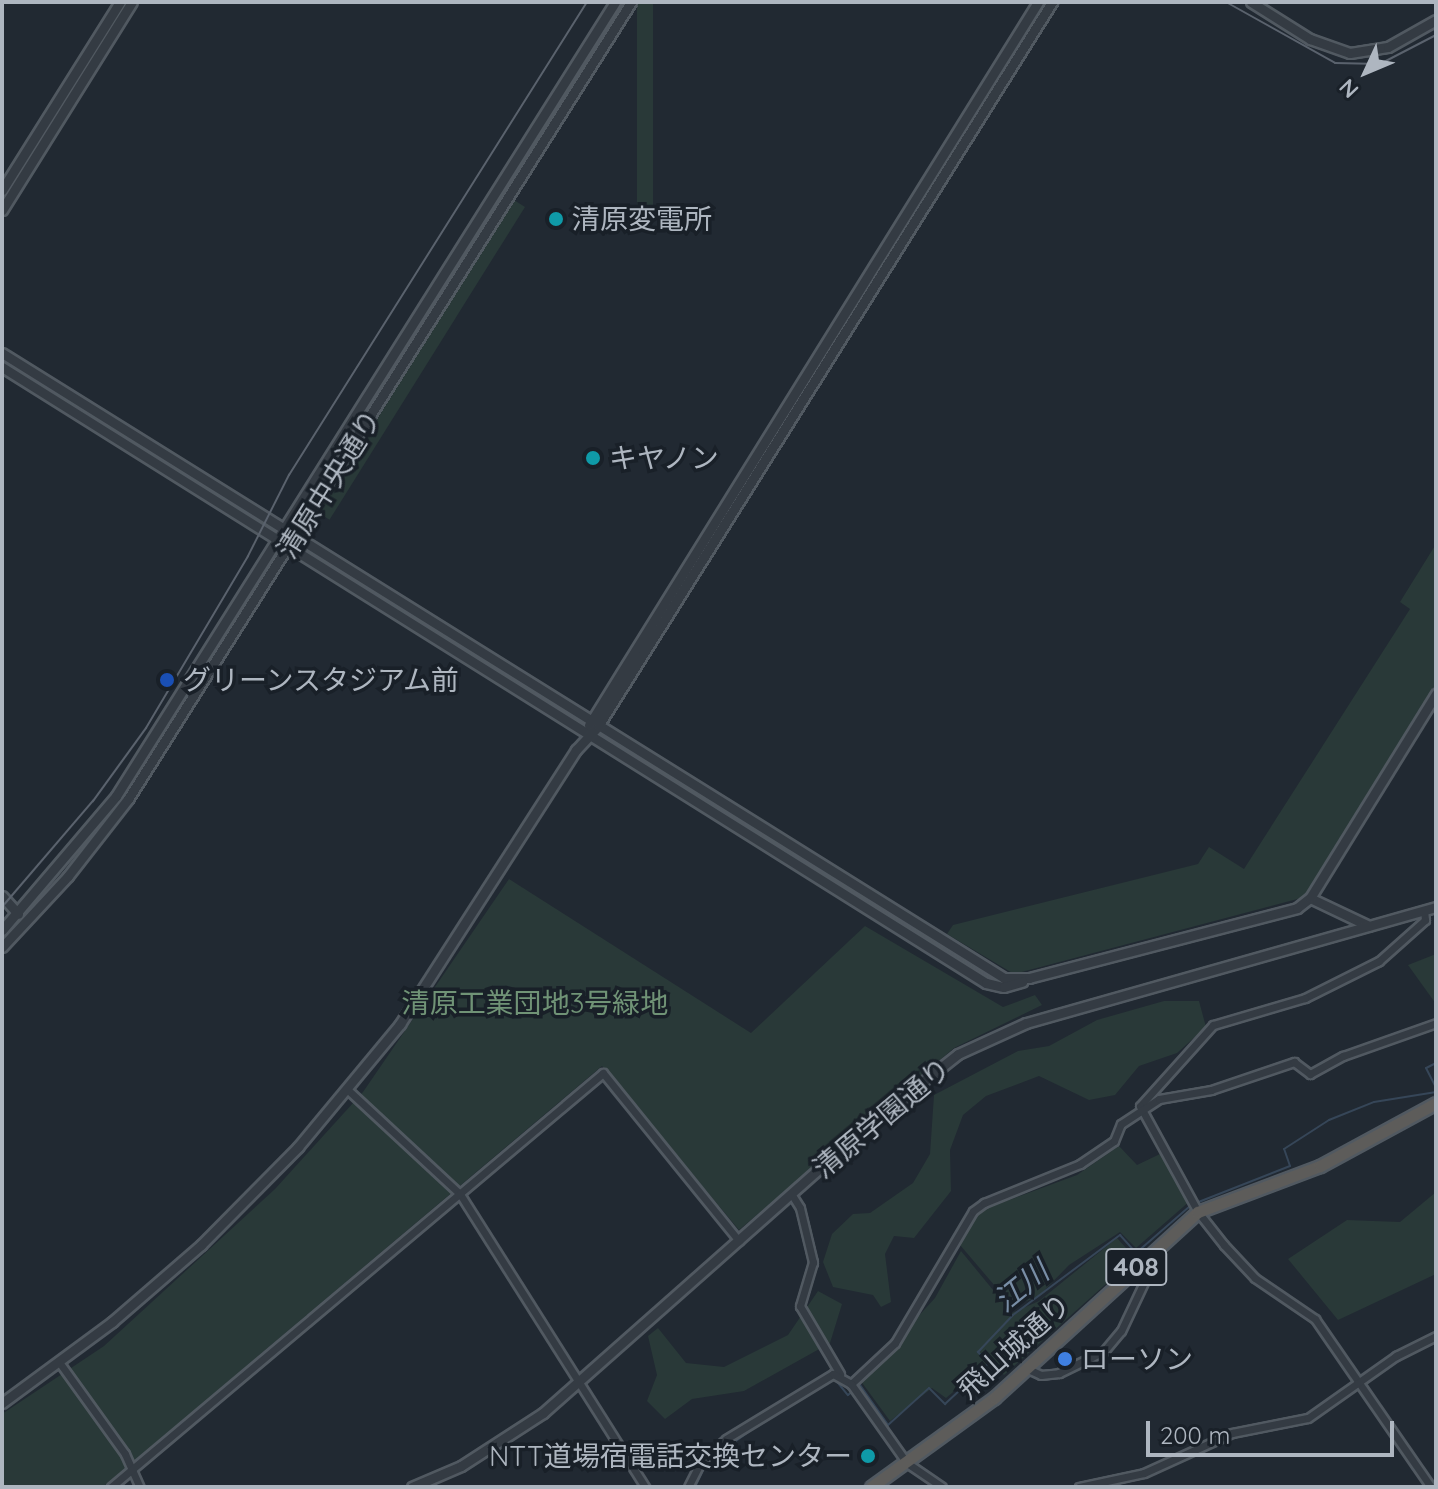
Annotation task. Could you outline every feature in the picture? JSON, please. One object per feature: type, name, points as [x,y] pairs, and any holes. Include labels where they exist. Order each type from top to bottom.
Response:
[{"type":"highway","name":"飛山城通り","points":[[871,1487],[907,1463],[1028,1369],[1198,1212],[1320,1166],[1436,1103]]},
{"type":"street","points":[[2,190],[120,2]]},
{"type":"street","points":[[2,210],[132,2]]},
{"type":"street","name":"清原中央通り","points":[[2,930],[116,796],[615,2]]},
{"type":"street","name":"清原中央通り","points":[[2,947],[68,876],[128,799],[631,2]]},
{"type":"street","points":[[2,1403],[59,1362],[201,1245],[348,1090],[427,985],[588,733],[1038,2]]},
{"type":"street","points":[[593,724],[1052,2]]},
{"type":"street","points":[[1251,2],[1310,39],[1350,53],[1388,47],[1436,20]]},
{"type":"street","points":[[1029,978],[1004,978],[6,355],[2,368],[986,983],[1004,987],[1297,908],[1310,898],[1436,694]]},
{"type":"street","points":[[2,896],[18,914]]},
{"type":"street","points":[[1310,898],[1369,926]]},
{"type":"street","name":"清原学園通り","points":[[412,1487],[500,1444],[582,1381],[739,1241],[958,1054],[1026,1023],[1436,907]]},
{"type":"street","points":[[1424,910],[1425,920],[1379,961],[1305,998],[1213,1025],[1142,1103],[1141,1112],[1198,1212],[1255,1278],[1315,1319],[1431,1487]]},
{"type":"street","points":[[851,1384],[895,1343],[973,1211],[1080,1164],[1114,1141],[1121,1124],[1159,1099],[1211,1090],[1294,1062],[1310,1074],[1343,1056],[1436,1023]]},
{"type":"street","points":[[111,1487],[603,1073],[739,1241]]},
{"type":"street","points":[[348,1090],[460,1194],[582,1381],[645,1487]]},
{"type":"street","points":[[792,1195],[800,1208],[813,1262],[800,1306],[840,1374],[851,1384],[907,1463],[942,1487]]},
{"type":"street","points":[[1028,1369],[1041,1375],[1059,1373],[1114,1341],[1148,1274],[1149,1255]]},
{"type":"street","points":[[1079,1487],[1144,1473],[1232,1433],[1300,1422],[1436,1336]]},
{"type":"street","points":[[59,1362],[134,1469],[140,1487]]},
{"type":"street","points":[[688,1487],[701,1461],[726,1439],[840,1374]]},
{"type":"green space","points":[[637,2],[653,2],[653,219],[637,219]]},
{"type":"green space","points":[[514,200],[525,207],[329,520],[318,513]]},
{"type":"green space","points":[[1436,544],[1436,685],[1305,897],[1014,974],[947,934],[953,925],[1198,864],[1209,847],[1244,869],[1410,609],[1400,602]]},
{"type":"green space","name":"清原工業団地3号緑地","points":[[509,879],[751,1033],[865,926],[1003,1007],[1035,995],[1042,1005],[954,1048],[739,1230],[602,1066],[103,1487],[2,1487],[2,1414],[104,1346],[275,1189],[363,1092]]},
{"type":"green space","points":[[1436,954],[1436,1004],[1408,965]]},
{"type":"green space","points":[[1164,1001],[1199,1001],[1206,1027],[1177,1053],[1139,1066],[1115,1095],[1089,1100],[1039,1076],[986,1096],[963,1115],[950,1150],[951,1191],[914,1238],[894,1236],[885,1254],[891,1302],[881,1307],[873,1295],[833,1287],[823,1262],[832,1234],[853,1214],[870,1213],[913,1183],[930,1154],[934,1095],[1018,1051],[1049,1046],[1097,1020]]},
{"type":"green space","points":[[1119,1146],[1137,1165],[1160,1154],[1190,1201],[1136,1248],[1120,1232],[1069,1265],[1038,1297],[1012,1306],[960,1245],[979,1211],[1077,1175]]},
{"type":"green space","points":[[1436,1192],[1436,1274],[1338,1320],[1288,1259],[1347,1220],[1400,1222]]},
{"type":"green space","points":[[1117,1238],[1135,1258],[1004,1375],[990,1361],[946,1398],[932,1388],[890,1421],[860,1380],[935,1298],[961,1251],[1012,1313],[1039,1301]]},
{"type":"green space","points":[[818,1291],[842,1304],[830,1343],[744,1391],[692,1399],[665,1419],[647,1401],[657,1375],[648,1336],[658,1328],[686,1363],[724,1367],[788,1335]]},
{"type":"waterway","name":"江川","points":[[1436,1063],[1426,1068],[1436,1088]]},
{"type":"waterway","name":"江川","points":[[1196,1203],[1290,1166],[1284,1149],[1329,1120],[1374,1102],[1436,1092]]},
{"type":"waterway","name":"江川","points":[[814,1390],[834,1378],[848,1395],[860,1385],[888,1425],[929,1388],[945,1404],[989,1363],[978,1352],[1013,1315],[1120,1235],[1136,1253],[1190,1206]]},
{"type":"waterway","name":"江川","points":[[695,1487],[707,1462],[770,1416]]},
{"type":"tram line","points":[[2,907],[93,801],[146,728],[248,556],[289,475],[587,2]]},
{"type":"tram line","points":[[1226,2],[1335,63],[1380,64],[1436,35]]},
{"type":"place","name":"清原変電所","points":[[556,219]]},
{"type":"place","name":"キヤノン","points":[[593,458]]},
{"type":"place","name":"グリーンスタジアム前","points":[[167,680]]},
{"type":"place","name":"ローソン","points":[[1065,1359]]},
{"type":"place","name":"NTT道場宿電話交換センター","points":[[868,1456]]}]
